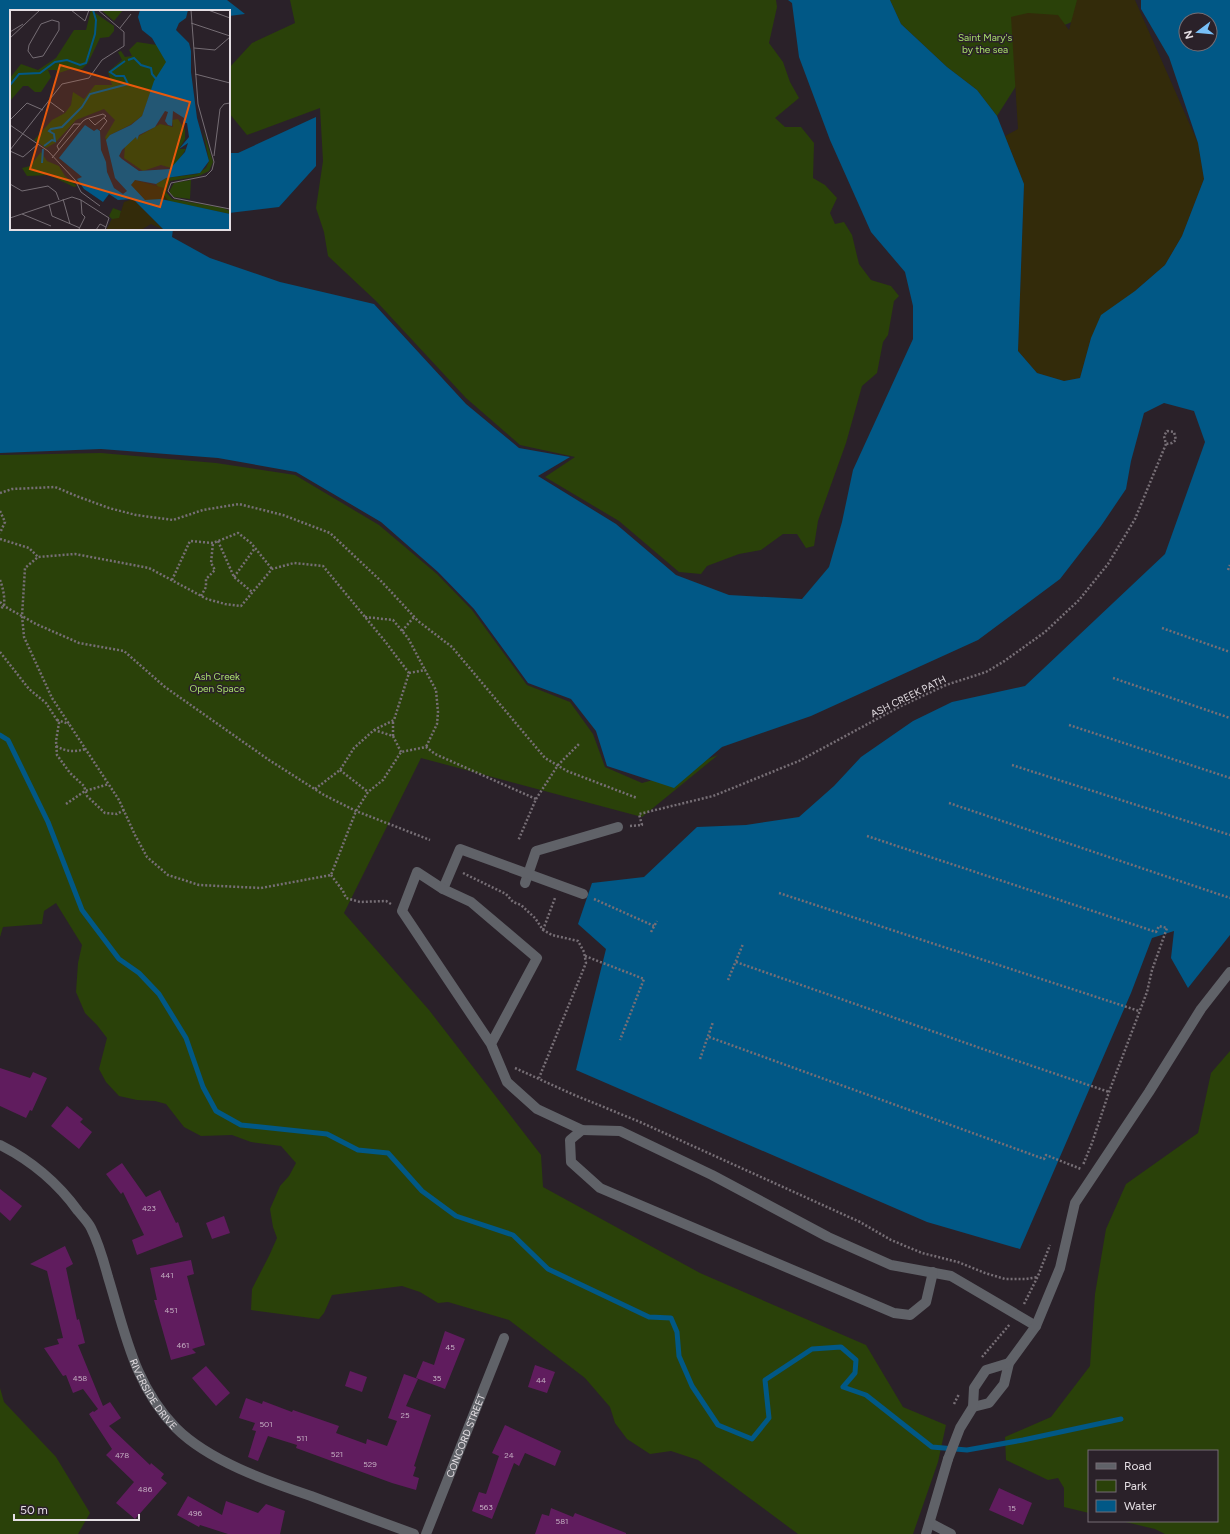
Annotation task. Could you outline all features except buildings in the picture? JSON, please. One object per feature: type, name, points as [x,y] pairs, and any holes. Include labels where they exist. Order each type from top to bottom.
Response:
[{"type":"street","points":[[526,878],[536,851],[618,827]]},
{"type":"street","points":[[443,888],[460,849],[526,878],[583,894]]},
{"type":"street","points":[[491,1044],[538,958],[471,902],[443,888],[417,872],[402,911],[491,1044],[507,1082],[537,1109],[582,1130],[620,1131],[712,1175],[828,1237],[891,1265],[952,1276],[1036,1326]]},
{"type":"street","points":[[973,1408],[989,1403],[1004,1384],[1009,1363],[1036,1326],[1060,1268],[1075,1203],[1149,1092],[1201,1009],[1230,972]]},
{"type":"street","points":[[582,1130],[570,1140],[571,1162],[600,1188],[894,1313],[910,1315],[926,1302],[933,1272]]},
{"type":"street","name":"RIVERSIDE DRIVE","points":[[0,1145],[22,1157],[48,1176],[72,1202],[91,1228],[105,1267],[138,1373],[152,1399],[177,1429],[204,1450],[265,1480],[414,1534]]},
{"type":"street","name":"CONCORD STREET","points":[[426,1534],[504,1338]]},
{"type":"street","points":[[926,1534],[954,1441],[973,1408],[974,1388],[986,1370],[1009,1363]]},
{"type":"street","points":[[930,1523],[951,1534]]},
{"type":"path","name":"ASH CREEK PATH","points":[[618,827],[642,825],[639,814],[713,796],[799,761],[901,706],[946,684],[986,672],[1003,662],[1045,632],[1079,600],[1108,564],[1135,519],[1166,444],[1164,436],[1167,431],[1174,432],[1176,440],[1172,443],[1166,444]]},
{"type":"path","points":[[0,493],[12,489],[56,487],[116,510],[136,515],[173,520],[204,510],[239,504],[283,515],[330,533],[357,558],[414,617],[452,647],[545,758],[567,771],[637,798]]},
{"type":"path","points":[[0,511],[5,522],[0,533]]},
{"type":"path","points":[[172,580],[190,541],[214,543],[238,533],[255,548],[272,569]]},
{"type":"path","points":[[0,539],[28,548],[38,557]]},
{"type":"path","points":[[218,541],[234,577],[252,592]]},
{"type":"path","points":[[201,596],[206,587],[206,579],[215,570],[211,563],[214,543]]},
{"type":"path","points":[[234,577],[255,548]]},
{"type":"path","points":[[331,875],[261,888],[199,885],[168,875],[147,856],[135,835],[119,800],[52,698],[24,637],[22,616],[25,568],[38,557],[75,554],[149,568],[207,599],[225,604],[241,606],[272,569],[294,563],[323,566],[409,673]]},
{"type":"path","points":[[1228,570],[1230,565]]},
{"type":"path","points":[[0,580],[3,586],[4,606]]},
{"type":"path","points":[[0,602],[4,606],[36,624],[80,643],[124,651],[165,687],[269,760],[316,789],[356,811],[430,840]]},
{"type":"path","points":[[0,609],[4,606]]},
{"type":"path","points":[[365,617],[393,620],[408,638],[436,690],[438,712],[437,724],[426,747]]},
{"type":"path","points":[[402,631],[414,617]]},
{"type":"path","points":[[1162,628],[1230,652]]},
{"type":"path","points":[[0,652],[29,689],[46,703],[59,723],[56,746],[57,755],[70,773],[84,786],[87,796],[105,813],[117,814],[124,810]]},
{"type":"path","points":[[409,673],[425,670]]},
{"type":"path","points":[[401,752],[393,736],[394,720],[409,673]]},
{"type":"path","points":[[1113,678],[1230,718]]},
{"type":"path","points":[[57,720],[70,724]]},
{"type":"path","points":[[316,789],[340,770],[354,748],[374,730],[394,720]]},
{"type":"path","points":[[1069,725],[1230,778]]},
{"type":"path","points":[[374,730],[393,736]]},
{"type":"path","points":[[518,841],[536,799],[558,765],[580,743]]},
{"type":"path","points":[[56,746],[75,752],[86,749]]},
{"type":"path","points":[[331,875],[356,811],[368,792],[383,780],[401,752],[426,747],[435,754],[536,799]]},
{"type":"path","points":[[1012,765],[1230,835]]},
{"type":"path","points":[[340,770],[368,792]]},
{"type":"path","points":[[66,804],[85,791],[109,784]]},
{"type":"path","points":[[949,803],[1230,898]]},
{"type":"path","points":[[867,836],[1156,932],[1159,926],[1167,928],[1152,970],[1147,992],[1108,1092],[1092,1143],[1078,1176]]},
{"type":"path","points":[[331,875],[343,891],[346,898],[360,902],[386,901],[402,911]]},
{"type":"path","points":[[779,893],[1139,1011]]},
{"type":"path","points":[[583,894],[654,926]]},
{"type":"path","points":[[543,930],[556,895]]},
{"type":"path","points":[[651,932],[657,920]]},
{"type":"path","points":[[728,980],[743,944]]},
{"type":"path","points":[[585,956],[644,979],[620,1040]]},
{"type":"path","points":[[736,962],[992,1053],[1108,1092]]},
{"type":"path","points":[[700,1059],[713,1022]]},
{"type":"path","points":[[709,1037],[1044,1159],[1046,1155],[1082,1169]]},
{"type":"path","points":[[498,1061],[640,1122],[860,1222],[891,1240],[922,1253],[958,1262],[1005,1279],[1038,1276]]},
{"type":"path","points":[[980,1359],[1018,1316],[1038,1276],[1051,1242]]},
{"type":"path","points":[[954,1404],[961,1391]]},
{"type":"green space","points":[[290,0],[776,0],[777,7],[769,43],[783,62],[790,82],[799,98],[775,118],[785,127],[801,127],[814,143],[813,178],[825,185],[837,198],[830,213],[835,224],[844,222],[852,235],[859,264],[871,280],[891,286],[899,296],[894,301],[888,335],[883,342],[877,373],[862,386],[846,443],[818,521],[814,546],[806,548],[797,534],[783,534],[761,550],[739,554],[707,566],[701,574],[679,572],[619,521],[545,477],[575,457],[520,445],[466,398],[376,301],[328,256],[324,232],[316,208],[323,161],[320,108],[247,135],[230,114],[230,67],[252,43],[295,23]]},
{"type":"green space","name":"Saint Mary's by the sea","points":[[890,0],[1089,0],[1074,21],[1044,34],[1023,75],[997,116],[977,90],[947,67],[901,24]]},
{"type":"green space","name":"Ash Creek Open Space","points":[[101,453],[216,463],[295,475],[379,525],[437,574],[472,610],[527,685],[570,702],[593,734],[605,767],[642,783],[657,779],[718,755],[642,817],[421,758],[344,913],[429,1010],[541,1155],[543,1187],[700,1273],[866,1345],[903,1407],[946,1425],[938,1462],[913,1534],[798,1534],[698,1460],[671,1451],[650,1454],[627,1439],[615,1423],[610,1407],[585,1378],[509,1320],[448,1302],[438,1303],[420,1292],[402,1286],[332,1295],[324,1313],[319,1319],[251,1310],[252,1289],[277,1238],[273,1227],[270,1209],[280,1186],[289,1176],[296,1163],[281,1146],[251,1142],[232,1135],[201,1136],[184,1127],[166,1104],[119,1096],[106,1082],[99,1069],[107,1038],[85,1013],[76,992],[78,963],[82,945],[56,903],[44,911],[42,924],[3,927],[0,937],[0,455]]},
{"type":"green space","points":[[1230,1051],[1230,1534],[1165,1534],[1155,1529],[1125,1522],[1218,1522],[1218,1450],[1088,1450],[1088,1513],[1064,1507],[1064,1488],[1058,1478],[1048,1480],[1006,1460],[1005,1437],[1051,1417],[1090,1366],[1095,1294],[1106,1229],[1126,1184],[1198,1133],[1211,1073]]},
{"type":"green space","points":[[0,1388],[4,1402],[56,1457],[90,1513],[78,1534],[0,1534]]},
{"type":"sand","points":[[1077,0],[1135,0],[1198,143],[1204,179],[1182,236],[1165,265],[1135,291],[1091,338],[1080,378],[1064,381],[1037,373],[1018,351],[1024,184],[1005,136],[1018,129],[1011,17],[1028,13],[1058,15],[1069,30]]},
{"type":"water","points":[[0,0],[227,0],[245,14],[230,16],[230,10],[183,9],[10,10],[10,230],[173,230],[172,237],[210,258],[280,282],[374,304],[466,404],[519,448],[570,457],[538,476],[616,524],[676,575],[729,595],[802,599],[829,567],[842,522],[853,470],[913,339],[913,306],[905,272],[871,232],[830,140],[799,57],[792,3],[788,0],[890,0],[901,24],[947,67],[977,90],[997,116],[1024,184],[1018,351],[1037,373],[1064,381],[1080,378],[1091,338],[1101,315],[1135,291],[1165,265],[1182,236],[1204,179],[1198,143],[1169,57],[1141,9],[1141,0],[1230,0],[1230,935],[1188,988],[1171,958],[1174,931],[1152,938],[1131,993],[1020,1249],[927,1222],[576,1070],[606,949],[578,924],[592,883],[644,877],[697,827],[746,825],[799,817],[834,786],[861,757],[913,721],[952,702],[1025,686],[1165,554],[1205,442],[1194,411],[1164,403],[1144,413],[1131,461],[1126,489],[1101,526],[1060,579],[978,640],[811,716],[722,747],[674,788],[607,766],[596,731],[571,699],[528,683],[474,609],[438,572],[381,522],[296,472],[218,458],[101,449],[0,453]]},
{"type":"water","points":[[316,117],[316,166],[279,207],[230,213],[230,153],[238,153]]},
{"type":"waterway","points":[[0,735],[8,740],[48,822],[82,910],[119,959],[139,973],[159,994],[186,1038],[203,1087],[216,1111],[241,1125],[327,1134],[358,1150],[388,1153],[422,1191],[456,1216],[513,1235],[548,1269],[649,1317],[671,1318],[677,1332],[679,1356],[692,1386],[718,1425],[752,1439],[769,1418],[765,1380],[812,1349],[841,1347],[856,1360],[855,1373],[843,1387],[866,1395],[932,1447],[967,1450],[1023,1440],[1121,1419]]}]
